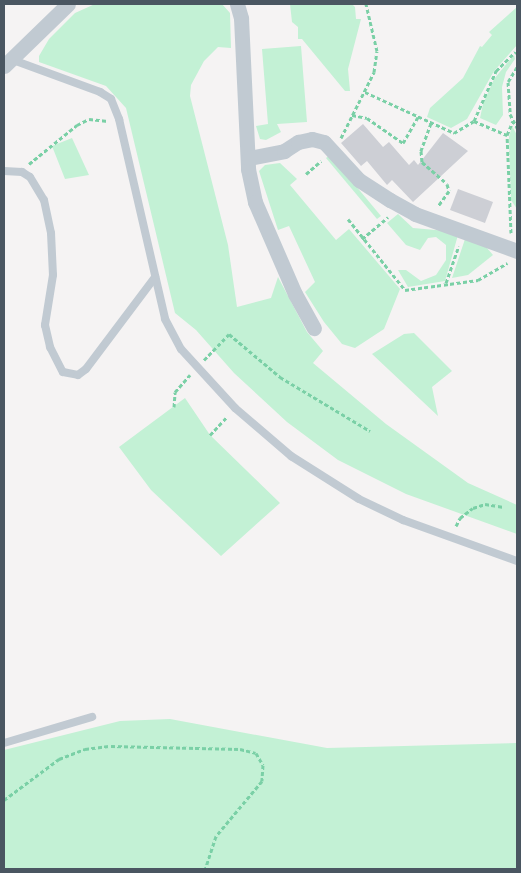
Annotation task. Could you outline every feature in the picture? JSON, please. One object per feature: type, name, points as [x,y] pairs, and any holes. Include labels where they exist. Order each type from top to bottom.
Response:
[{"type":"street","points":[[8,63],[68,4]]},
{"type":"street","points":[[237,4],[241,18],[249,158],[254,202],[295,294],[314,328]]},
{"type":"street","points":[[249,158],[284,151],[298,142],[312,139],[324,142],[329,154],[369,189],[430,219],[514,252]]},
{"type":"lane","points":[[8,63],[100,92],[111,99],[119,119],[155,277],[172,336],[196,368],[235,408],[291,456],[338,486],[403,520],[517,561]]},
{"type":"lane","points":[[4,171],[22,172],[38,185],[51,233],[53,275],[45,325],[50,348],[63,372],[78,375],[86,369],[155,277]]},
{"type":"lane","points":[[4,743],[92,718]]},
{"type":"path","points":[[306,174],[329,154],[350,124],[352,114],[374,72],[377,51],[366,4]]},
{"type":"path","points":[[365,92],[454,133],[474,121],[496,71],[515,52],[517,53]]},
{"type":"path","points":[[517,68],[508,82],[510,114],[517,128]]},
{"type":"path","points":[[352,114],[367,118],[403,143],[418,117]]},
{"type":"path","points":[[22,172],[35,156],[77,125],[90,119],[100,123],[119,119]]},
{"type":"path","points":[[474,121],[507,135]]},
{"type":"path","points":[[348,219],[362,239],[405,290],[478,280],[514,252],[507,135],[513,121]]},
{"type":"path","points":[[430,219],[449,191],[447,184],[422,162],[421,151],[431,123]]},
{"type":"path","points":[[362,239],[385,220]]},
{"type":"path","points":[[446,284],[464,231]]},
{"type":"path","points":[[174,406],[175,392],[229,334],[280,377],[370,431]]},
{"type":"path","points":[[210,435],[235,408]]},
{"type":"path","points":[[452,538],[460,518],[473,508],[485,504],[504,507]]},
{"type":"path","points":[[4,800],[59,759],[85,749],[112,746],[230,748],[256,753],[263,765],[262,781],[216,836],[205,869]]},
{"type":"green space","points":[[95,4],[222,4],[230,13],[231,48],[218,47],[204,61],[191,85],[190,96],[228,245],[237,307],[271,298],[278,277],[307,332],[323,351],[313,363],[386,424],[468,483],[517,505],[517,534],[406,494],[338,460],[287,422],[234,373],[196,330],[175,313],[126,108],[106,86],[39,62],[39,56],[49,39],[75,13]]},
{"type":"green space","points":[[290,4],[352,4],[355,7],[356,19],[361,19],[348,69],[350,91],[345,91],[302,39],[298,39],[298,27],[292,22]]},
{"type":"green space","points":[[517,7],[517,45],[494,71],[467,119],[451,128],[427,117],[430,108],[463,78],[480,46],[482,47],[492,35],[489,32]]},
{"type":"green space","points":[[301,46],[307,122],[277,124],[281,132],[266,140],[260,139],[256,126],[268,124],[262,49]]},
{"type":"green space","points":[[514,55],[515,59],[506,72],[502,87],[503,115],[496,125],[480,118],[483,104],[494,79]]},
{"type":"green space","points":[[512,126],[517,135],[517,209],[511,200],[509,137]]},
{"type":"green space","points":[[72,138],[89,175],[65,179],[52,146]]},
{"type":"green space","points":[[330,155],[381,216],[377,219],[326,158]]},
{"type":"green space","points":[[280,163],[297,179],[290,185],[336,240],[349,229],[400,289],[384,329],[355,348],[342,344],[324,322],[305,292],[315,282],[289,226],[278,230],[259,171],[265,165]]},
{"type":"green space","points":[[398,214],[413,228],[447,231],[458,235],[445,281],[408,287],[398,270],[406,270],[421,281],[436,275],[446,260],[446,245],[436,237],[428,238],[420,250],[406,245],[387,223]]},
{"type":"green space","points":[[466,236],[481,241],[493,255],[468,275],[452,278]]},
{"type":"green space","points":[[414,333],[452,371],[432,387],[438,416],[372,354],[404,334]]},
{"type":"green space","points":[[185,398],[210,435],[280,503],[221,556],[151,490],[119,447]]},
{"type":"green space","points":[[170,719],[327,748],[517,743],[517,869],[4,869],[4,750],[120,721]]},
{"type":"building","points":[[363,124],[383,147],[389,142],[409,165],[414,160],[418,165],[443,133],[468,151],[413,202],[392,180],[387,185],[367,161],[361,166],[341,143]]},
{"type":"building","points":[[458,189],[493,202],[485,223],[450,210]]}]
